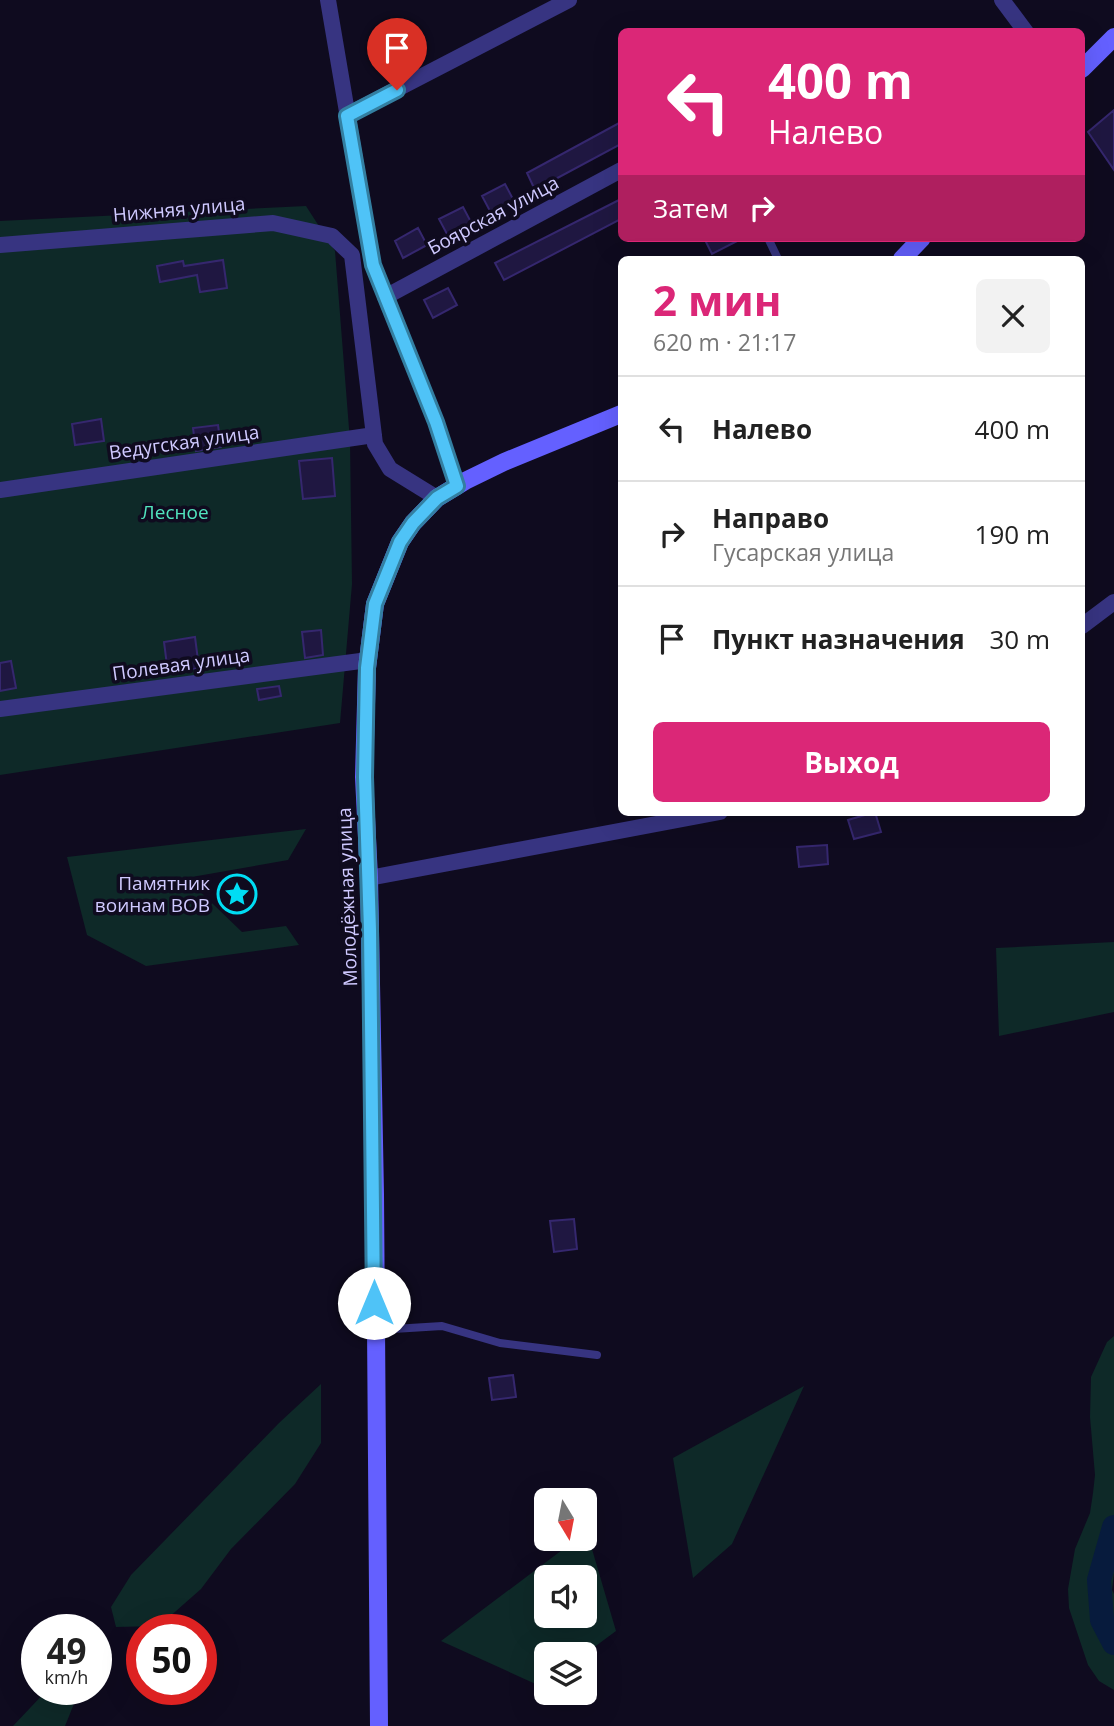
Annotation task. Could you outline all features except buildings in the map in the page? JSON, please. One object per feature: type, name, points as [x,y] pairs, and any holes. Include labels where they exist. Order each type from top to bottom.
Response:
[{"type":"main road","points":[[1085,66],[1114,37]]},
{"type":"main road","points":[[905,256],[918,242]]},
{"type":"main road","name":"Молодёжная улица","points":[[379,1726],[374,1194],[365,777],[368,660],[375,604],[400,542],[413,523],[437,498],[504,462],[618,415]]},
{"type":"street","points":[[328,0],[373,265],[436,422],[457,486]]},
{"type":"street","points":[[347,116],[569,0]]},
{"type":"street","points":[[1002,0],[1023,28]]},
{"type":"street","name":"Боярская улица","points":[[385,297],[618,172]]},
{"type":"street","name":"Нижняя улица","points":[[0,245],[273,223],[332,236],[352,255],[374,435]]},
{"type":"street","points":[[374,435],[375,444],[390,469],[437,498]]},
{"type":"street","name":"Ведугская улица","points":[[0,490],[374,435]]},
{"type":"street","points":[[1085,624],[1114,602]]},
{"type":"street","name":"Полевая улица","points":[[0,709],[368,660]]},
{"type":"street","points":[[369,878],[699,816]]},
{"type":"lane","points":[[374,1330],[442,1326],[500,1343],[597,1355]]},
{"type":"green space","name":"Лесное","points":[[306,206],[335,251],[350,441],[352,584],[340,723],[0,775],[0,221]]},
{"type":"green space","points":[[306,829],[288,860],[186,878],[242,932],[286,926],[299,945],[146,966],[87,935],[67,857]]},
{"type":"green space","points":[[1114,942],[1114,1012],[999,1036],[996,948]]},
{"type":"green space","points":[[1114,1336],[1114,1690],[1099,1681],[1088,1665],[1069,1608],[1068,1589],[1075,1549],[1090,1513],[1095,1475],[1090,1417],[1091,1377],[1107,1342]]},
{"type":"green space","points":[[321,1384],[321,1443],[295,1484],[231,1549],[201,1589],[173,1614],[126,1614],[126,1627],[116,1627],[111,1607],[131,1575],[279,1423]]},
{"type":"green space","points":[[804,1386],[732,1544],[693,1578],[673,1458]]},
{"type":"green space","points":[[561,1551],[593,1551],[597,1565],[542,1565]]},
{"type":"green space","points":[[597,1566],[616,1631],[597,1645],[597,1642],[534,1642],[534,1683],[441,1641],[534,1571],[534,1628],[597,1628]]},
{"type":"green space","points":[[33,1705],[74,1705],[65,1726],[13,1726]]},
{"type":"waterway","points":[[1114,1527],[1099,1580],[1102,1620],[1114,1643]]},
{"type":"place","name":"Памятник воинам ВОВ","points":[[237,894]]},
{"type":"route","points":[[374,1303],[370,930],[365,777],[367,668],[375,604],[400,542],[413,523],[437,498],[457,486],[436,422],[373,265],[347,116],[397,90]]}]
